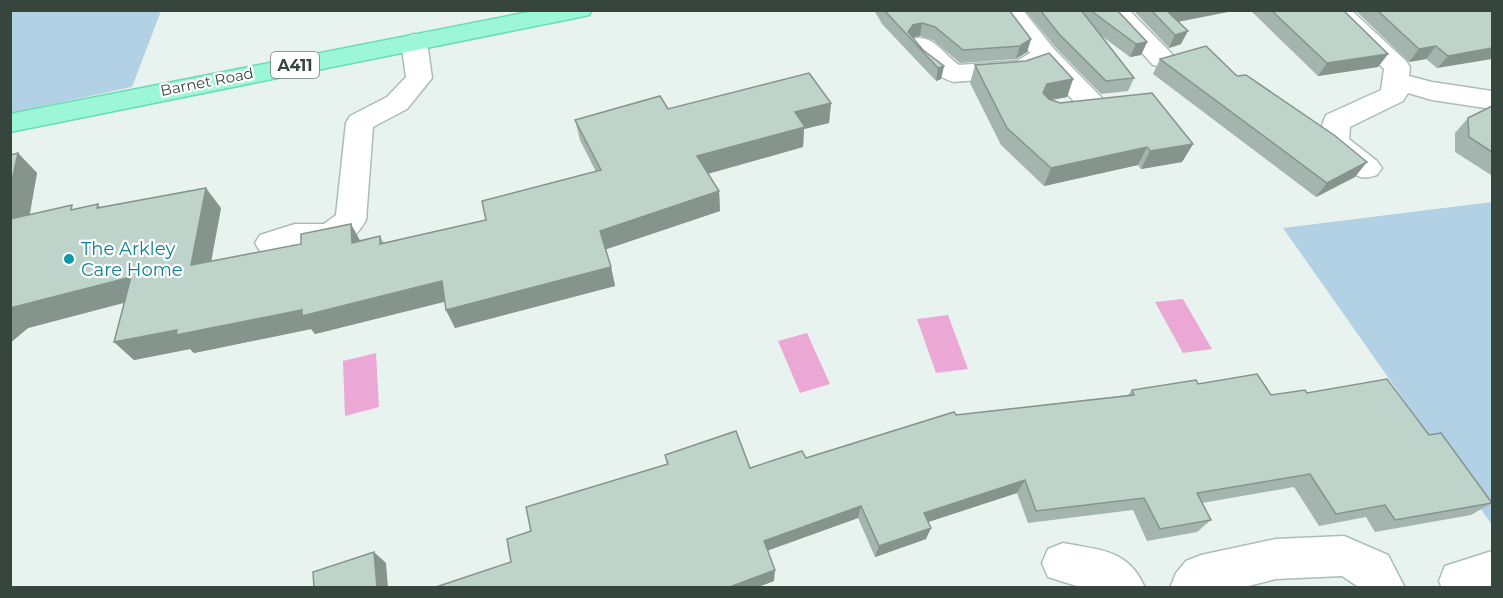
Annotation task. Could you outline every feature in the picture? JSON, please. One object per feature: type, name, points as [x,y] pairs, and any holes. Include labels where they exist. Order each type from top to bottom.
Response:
[{"type":"main road","name":"Barnet Road","points":[[10,123],[414,42],[521,16],[565,12]]},
{"type":"street","points":[[1010,10],[1044,54],[1104,104],[1062,108]]},
{"type":"street","points":[[1116,10],[1162,59]]},
{"type":"street","points":[[1336,10],[1397,68],[1394,95],[1336,122],[1335,142],[1367,168]]},
{"type":"street","points":[[271,243],[295,236],[331,236],[351,220],[360,123],[397,103],[419,78],[414,42]]},
{"type":"street","points":[[921,44],[940,64],[954,74],[994,70],[1009,72],[1032,66],[1044,54]]},
{"type":"street","points":[[1134,67],[1188,53]]},
{"type":"street","points":[[1396,81],[1432,91],[1492,100]]},
{"type":"street","points":[[1191,588],[1201,576],[1276,559],[1344,556],[1373,570],[1384,588]]},
{"type":"street","points":[[1064,563],[1108,572],[1124,588]]},
{"type":"street","points":[[1462,588],[1460,581],[1492,572]]},
{"type":"shaded area","points":[[10,11],[161,11],[132,87],[11,113]]},
{"type":"shaded area","points":[[1492,202],[1492,525],[1283,228]]},
{"type":"shaded area","points":[[1183,299],[1212,349],[1183,353],[1155,302]]},
{"type":"shaded area","points":[[948,315],[968,369],[936,373],[917,319]]},
{"type":"shaded area","points":[[807,333],[830,384],[800,393],[778,341]]},
{"type":"shaded area","points":[[376,353],[379,407],[345,416],[343,361]]},
{"type":"building","points":[[884,10],[1009,10],[1031,39],[1020,46],[963,50],[935,27],[922,23],[913,25],[908,32],[923,50],[944,66],[938,68]]},
{"type":"building","points":[[1040,10],[1081,10],[1134,78],[1106,81],[1059,34]]},
{"type":"building","points":[[1090,10],[1117,10],[1147,42],[1136,44]]},
{"type":"building","points":[[1151,10],[1176,10],[1168,12],[1188,31],[1175,35]]},
{"type":"building","points":[[1271,10],[1343,10],[1388,54],[1327,63]]},
{"type":"building","points":[[1377,10],[1492,10],[1492,48],[1448,56],[1436,46],[1419,49]]},
{"type":"building","points":[[1206,46],[1237,76],[1246,75],[1334,135],[1367,162],[1327,183],[1160,59]]},
{"type":"building","points":[[1049,53],[1073,79],[1047,84],[1043,93],[1049,99],[1060,103],[1152,93],[1193,144],[1150,151],[1147,147],[1051,168],[1007,128],[975,65],[1026,61]]},
{"type":"building","points":[[809,73],[831,103],[795,112],[805,127],[697,156],[719,191],[600,231],[611,267],[446,310],[442,281],[302,316],[302,310],[176,335],[177,330],[114,342],[131,277],[10,308],[10,219],[72,205],[71,210],[98,204],[97,208],[206,188],[191,265],[301,244],[301,234],[351,224],[352,243],[380,236],[380,244],[486,220],[482,201],[601,170],[575,120],[660,96],[668,109]]},
{"type":"building","points":[[1492,106],[1492,152],[1469,137],[1468,118]]},
{"type":"building","points":[[18,153],[10,190],[10,155]]},
{"type":"building","points":[[1257,374],[1271,395],[1305,390],[1307,393],[1387,379],[1429,435],[1441,433],[1492,503],[1395,520],[1385,505],[1336,514],[1310,474],[1197,493],[1211,520],[1160,529],[1144,498],[1036,511],[1025,480],[924,513],[931,528],[879,546],[861,506],[764,541],[775,570],[727,588],[433,588],[511,562],[507,539],[531,531],[526,507],[668,464],[665,455],[736,431],[750,468],[802,451],[806,458],[954,412],[956,415],[1134,395],[1132,390],[1196,380],[1198,384]]},
{"type":"building","points":[[374,552],[377,588],[314,588],[313,572]]},
{"type":"place","name":"The Arkley Care Home","points":[[69,259]]}]
